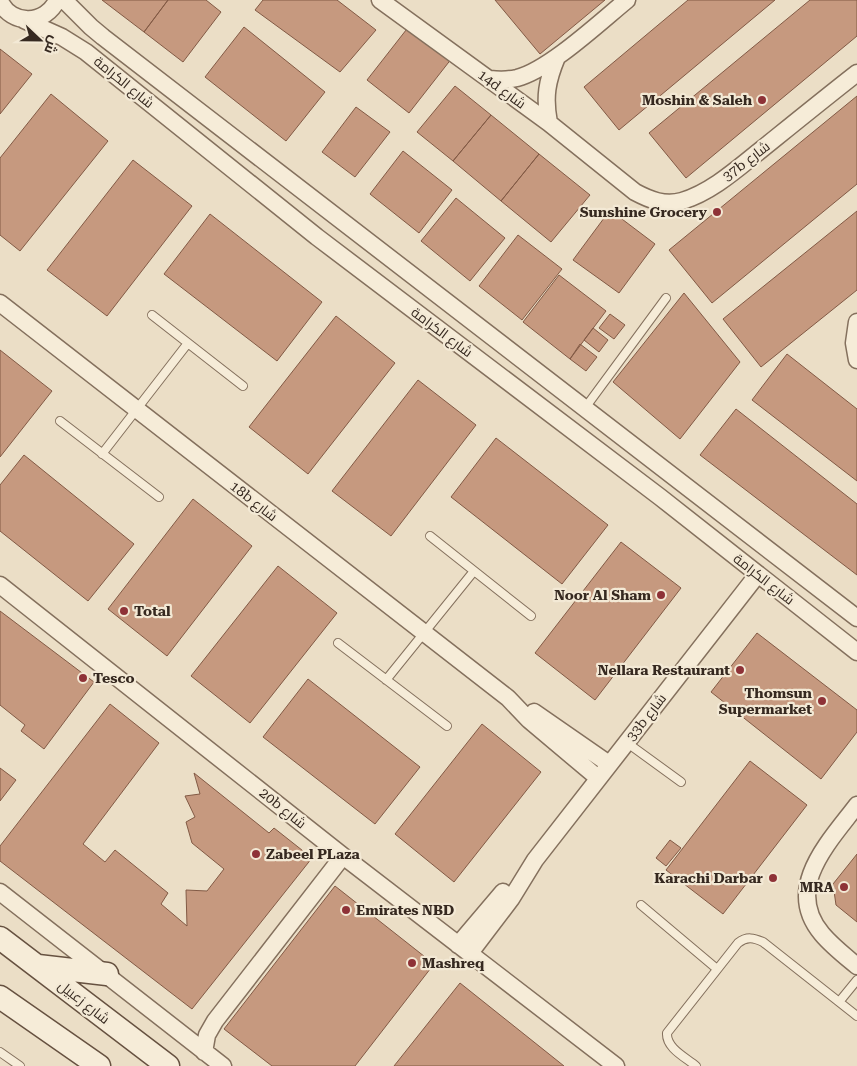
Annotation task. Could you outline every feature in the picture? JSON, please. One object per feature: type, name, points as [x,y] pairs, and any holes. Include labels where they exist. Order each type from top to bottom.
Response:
[{"type":"main road","name":"شارع زعبيل","points":[[0,938],[168,1066]]},
{"type":"main road","points":[[38,966],[107,974]]},
{"type":"main road","points":[[0,997],[99,1066]]},
{"type":"street","points":[[24,20],[42,16],[50,11],[57,0]]},
{"type":"street","name":"شارع الكرامة","points":[[64,0],[103,37],[857,618]]},
{"type":"street","name":"14d شارع","points":[[380,0],[549,123],[622,182]]},
{"type":"street","points":[[490,79],[504,80],[530,73],[556,57],[627,0]]},
{"type":"street","name":"شارع الكرامة","points":[[0,1],[8,12],[62,36],[86,52],[317,237],[660,497],[857,652]]},
{"type":"street","points":[[549,123],[546,91],[556,57]]},
{"type":"street","name":"37b شارع","points":[[622,182],[650,200],[665,203],[681,202],[701,194],[736,169],[857,73]]},
{"type":"street","name":"18b شارع","points":[[0,303],[508,698],[527,708],[609,764]]},
{"type":"street","points":[[857,322],[854,343],[857,360]]},
{"type":"street","name":"33b شارع","points":[[464,949],[515,893],[534,860],[758,574]]},
{"type":"street","name":"20b شارع","points":[[0,585],[343,856],[616,1066]]},
{"type":"street","name":"18b شارع","points":[[508,698],[525,717],[598,778]]},
{"type":"street","points":[[857,806],[821,852],[813,868],[808,886],[808,904],[813,920],[834,947],[857,966]]},
{"type":"street","points":[[204,1052],[207,1035],[215,1021],[343,856]]},
{"type":"street","points":[[0,892],[222,1066]]},
{"type":"lane","points":[[585,408],[666,298]]},
{"type":"lane","points":[[152,315],[243,386]]},
{"type":"lane","points":[[102,454],[188,343]]},
{"type":"lane","points":[[60,421],[159,497]]},
{"type":"lane","points":[[430,536],[530,616]]},
{"type":"lane","points":[[386,680],[474,571]]},
{"type":"lane","points":[[338,643],[447,726]]},
{"type":"lane","points":[[626,742],[681,782]]},
{"type":"lane","points":[[641,905],[717,969]]},
{"type":"lane","points":[[696,1066],[669,1045],[666,1039],[667,1033],[738,943],[744,939],[750,938],[763,942],[857,1016]]},
{"type":"lane","points":[[839,1002],[857,980]]},
{"type":"lane","points":[[0,1052],[20,1066]]},
{"type":"building","points":[[102,0],[168,0],[144,32]]},
{"type":"building","points":[[168,0],[206,0],[221,12],[183,62],[144,32]]},
{"type":"building","points":[[263,0],[337,0],[376,30],[340,72],[255,10]]},
{"type":"building","points":[[495,0],[605,0],[540,54]]},
{"type":"building","points":[[688,0],[775,0],[619,130],[584,87]]},
{"type":"building","points":[[810,0],[857,0],[857,36],[686,178],[649,133]]},
{"type":"building","points":[[410,25],[452,58],[409,113],[367,80]]},
{"type":"building","points":[[244,27],[325,92],[286,141],[205,77]]},
{"type":"building","points":[[0,49],[32,74],[0,114]]},
{"type":"building","points":[[455,86],[491,115],[453,161],[417,132]]},
{"type":"building","points":[[51,94],[108,141],[20,251],[0,235],[0,158]]},
{"type":"building","points":[[857,96],[857,184],[712,303],[669,250]]},
{"type":"building","points":[[356,107],[390,132],[355,177],[322,152]]},
{"type":"building","points":[[491,115],[539,154],[501,201],[453,161]]},
{"type":"building","points":[[403,151],[452,190],[419,233],[370,194]]},
{"type":"building","points":[[539,154],[590,195],[551,242],[501,201]]},
{"type":"building","points":[[133,160],[192,206],[107,316],[47,270]]},
{"type":"building","points":[[456,198],[505,238],[470,281],[421,241]]},
{"type":"building","points":[[610,210],[655,244],[619,293],[573,260]]},
{"type":"building","points":[[857,211],[857,290],[761,367],[723,319]]},
{"type":"building","points":[[210,214],[322,302],[277,361],[164,274]]},
{"type":"building","points":[[518,235],[562,269],[522,320],[479,286]]},
{"type":"building","points":[[559,275],[606,311],[570,359],[523,322]]},
{"type":"building","points":[[684,293],[740,362],[680,439],[613,382]]},
{"type":"building","points":[[610,314],[625,325],[614,339],[599,328]]},
{"type":"building","points":[[336,316],[395,363],[308,474],[249,427]]},
{"type":"building","points":[[593,328],[608,340],[599,352],[584,340]]},
{"type":"building","points":[[580,344],[597,357],[586,371],[570,359]]},
{"type":"building","points":[[0,350],[52,391],[0,457]]},
{"type":"building","points":[[787,354],[857,409],[857,481],[752,400]]},
{"type":"building","points":[[418,380],[476,425],[391,536],[332,491]]},
{"type":"building","points":[[736,409],[857,504],[857,575],[700,455]]},
{"type":"building","points":[[496,438],[608,525],[562,584],[451,497]]},
{"type":"building","points":[[24,455],[134,544],[88,601],[0,531],[0,485]]},
{"type":"building","points":[[193,499],[252,546],[167,656],[108,609]]},
{"type":"building","points":[[621,542],[681,588],[595,700],[535,653]]},
{"type":"building","points":[[278,566],[337,613],[250,723],[191,676]]},
{"type":"building","points":[[0,611],[94,682],[44,749],[21,731],[25,725],[0,705]]},
{"type":"building","points":[[757,633],[857,710],[857,732],[821,779],[711,692]]},
{"type":"building","points":[[308,679],[420,767],[375,824],[263,737]]},
{"type":"building","name":"Zabeel PLaza","points":[[110,704],[159,743],[83,844],[105,862],[115,850],[168,893],[161,904],[187,926],[186,890],[207,891],[224,869],[192,843],[186,822],[195,817],[185,796],[200,794],[194,773],[269,833],[274,828],[312,858],[192,1009],[0,861],[0,846]]},
{"type":"building","points":[[482,724],[541,772],[454,882],[395,834]]},
{"type":"building","points":[[750,761],[807,805],[723,914],[666,870]]},
{"type":"building","points":[[0,768],[16,780],[0,801]]},
{"type":"building","points":[[670,840],[681,848],[666,866],[656,858]]},
{"type":"building","points":[[857,854],[857,922],[836,905],[833,884]]},
{"type":"building","points":[[335,886],[434,964],[355,1066],[272,1066],[224,1029]]},
{"type":"building","points":[[460,983],[564,1066],[394,1066]]},
{"type":"place","name":"Moshin & Saleh","points":[[762,100]]},
{"type":"place","name":"Sunshine Grocery","points":[[717,212]]},
{"type":"place","name":"Noor Al Sham","points":[[661,595]]},
{"type":"place","name":"Total","points":[[124,611]]},
{"type":"place","name":"Nellara Restaurant","points":[[740,670]]},
{"type":"place","name":"Tesco","points":[[83,678]]},
{"type":"place","name":"Thomsun Supermarket","points":[[822,701]]},
{"type":"place","name":"Zabeel PLaza","points":[[256,854]]},
{"type":"place","name":"Karachi Darbar","points":[[773,878]]},
{"type":"place","name":"MRA","points":[[844,887]]},
{"type":"place","name":"Emirates NBD","points":[[346,910]]},
{"type":"place","name":"Mashreq","points":[[412,963]]}]
